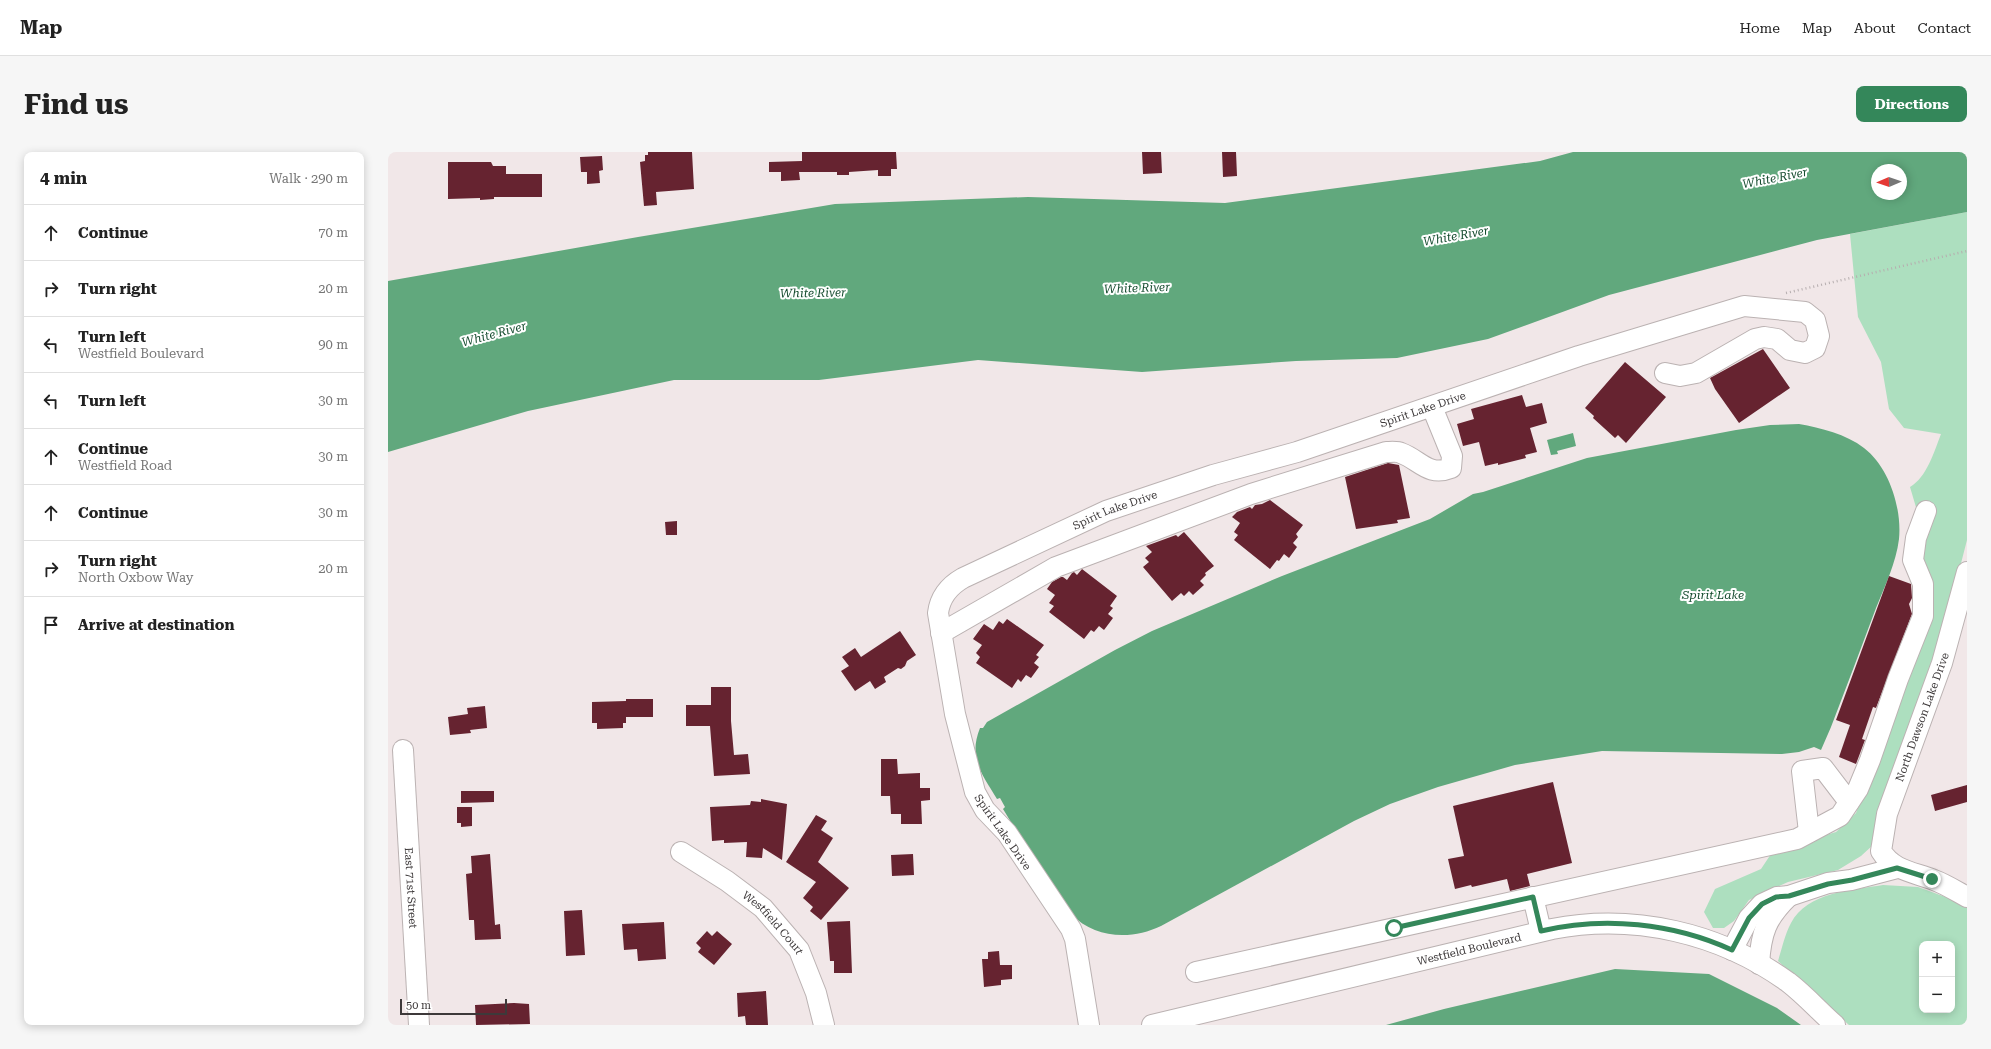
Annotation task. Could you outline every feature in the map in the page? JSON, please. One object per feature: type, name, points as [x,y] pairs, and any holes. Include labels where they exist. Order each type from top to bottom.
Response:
[{"type":"street","name":"Spirit Lake Drive","points":[[1089,1025],[1075,939],[1072,930],[1007,833],[985,810],[975,792],[955,714],[941,633],[939,605],[950,587],[963,578],[1106,511],[1213,475],[1297,452],[1579,356],[1744,306],[1805,312],[1815,320],[1819,336],[1815,348],[1805,353],[1790,350],[1777,339],[1764,337],[1755,339],[1696,373],[1680,376],[1665,374]]},
{"type":"street","points":[[941,633],[1056,567],[1251,494],[1386,452],[1401,453],[1434,471],[1442,472],[1450,468],[1452,456],[1432,407]]},
{"type":"street","points":[[1196,972],[1797,839],[1840,816],[1858,789],[1870,760],[1898,679],[1923,616],[1923,584],[1914,560],[1916,538],[1926,511]]},
{"type":"street","name":"North Dawson Lake Drive","points":[[1888,860],[1887,814],[1942,663],[1967,572]]},
{"type":"street","name":"East 71st Street","points":[[403,750],[419,1025]]},
{"type":"street","points":[[1809,832],[1802,771],[1823,768],[1849,802]]},
{"type":"street","name":"Westfield Court","points":[[681,852],[727,881],[763,908],[799,950],[816,993],[824,1025]]},
{"type":"street","points":[[1732,950],[1749,918],[1762,904],[1783,896],[1828,884],[1888,860],[1932,879],[1967,897]]},
{"type":"street","points":[[1759,964],[1760,946],[1766,924],[1783,896]]},
{"type":"street","points":[[1533,897],[1541,931]]},
{"type":"street","name":"Westfield Boulevard","points":[[1152,1025],[1202,1019],[1541,931],[1585,924],[1638,925],[1687,934],[1732,950],[1759,964],[1803,994],[1835,1025]]},
{"type":"path","points":[[1785,293],[1967,252]]},
{"type":"shaded area","points":[[1967,212],[1967,540],[1941,641],[1873,845],[1861,856],[1838,870],[1788,882],[1749,900],[1734,921],[1724,928],[1713,928],[1704,912],[1715,889],[1761,869],[1773,851],[1836,832],[1856,813],[1910,662],[1916,625],[1918,514],[1910,487],[1916,483],[1925,471],[1933,456],[1941,434],[1904,428],[1889,409],[1881,362],[1858,317],[1850,234]]},
{"type":"shaded area","points":[[1883,885],[1918,887],[1951,899],[1967,908],[1967,1025],[1849,1025],[1778,961],[1785,936],[1798,913],[1819,899],[1844,891]]},
{"type":"water","name":"White River","points":[[1573,152],[1967,152],[1967,212],[1817,240],[1609,295],[1488,339],[1397,358],[1296,361],[1142,372],[978,360],[819,380],[674,380],[528,411],[388,452],[388,281],[835,204],[1028,197],[1225,203],[1540,161]]},
{"type":"water","name":"Spirit Lake","points":[[1799,424],[1841,435],[1857,443],[1873,456],[1887,477],[1892,489],[1896,502],[1899,527],[1898,548],[1890,574],[1821,750],[1814,747],[1799,752],[1782,754],[1602,751],[1515,765],[1438,787],[1390,804],[1354,821],[1161,926],[1150,931],[1126,935],[1114,935],[1091,928],[1067,910],[1003,809],[1005,807],[1000,798],[997,799],[986,782],[978,765],[975,748],[980,728],[983,728],[987,722],[1115,650],[1152,631],[1282,576],[1430,519],[1473,494],[1587,458],[1736,430],[1770,425]]},
{"type":"water","points":[[1573,433],[1576,446],[1557,451],[1558,454],[1551,455],[1547,440]]},
{"type":"water","points":[[1615,969],[1709,974],[1777,1008],[1801,1025],[1386,1025],[1444,1009]]},
{"type":"building","points":[[648,152],[692,152],[694,189],[656,192],[657,205],[644,206],[640,162],[645,161],[645,155],[648,155]]},
{"type":"building","points":[[802,152],[896,152],[897,169],[891,169],[891,176],[878,176],[878,170],[849,172],[849,175],[837,175],[837,172],[799,172],[800,180],[781,181],[781,172],[769,172],[769,162],[802,161]]},
{"type":"building","points":[[1142,152],[1161,152],[1162,173],[1143,174]]},
{"type":"building","points":[[1222,152],[1236,152],[1237,176],[1223,177]]},
{"type":"building","points":[[602,156],[603,170],[599,171],[600,183],[587,184],[587,172],[581,172],[580,157]]},
{"type":"building","points":[[448,162],[491,162],[493,166],[506,166],[506,174],[542,174],[542,197],[494,197],[494,199],[480,200],[480,198],[448,199]]},
{"type":"building","points":[[1763,349],[1790,388],[1739,423],[1715,389],[1710,378]]},
{"type":"building","points":[[1625,362],[1666,397],[1626,443],[1618,435],[1615,438],[1593,418],[1594,416],[1585,408]]},
{"type":"building","points":[[1522,395],[1526,407],[1542,403],[1547,423],[1530,428],[1537,452],[1525,455],[1526,458],[1498,465],[1498,463],[1485,466],[1479,442],[1463,446],[1457,424],[1474,419],[1471,409]]},
{"type":"building","points":[[1388,463],[1399,465],[1410,518],[1397,520],[1398,523],[1356,529],[1345,477]]},
{"type":"building","points":[[1270,500],[1303,525],[1296,534],[1298,537],[1293,543],[1297,547],[1289,558],[1284,554],[1270,569],[1234,540],[1238,535],[1234,532],[1240,523],[1232,517],[1237,512],[1250,507],[1252,509],[1255,505],[1262,504]]},
{"type":"building","points":[[677,521],[677,535],[666,535],[665,522]]},
{"type":"building","points":[[1184,532],[1214,566],[1205,573],[1206,575],[1200,581],[1204,585],[1193,595],[1189,591],[1184,596],[1181,593],[1172,601],[1143,567],[1149,562],[1145,558],[1152,552],[1146,546],[1176,535],[1178,537]]},
{"type":"building","points":[[1082,569],[1117,596],[1110,606],[1113,608],[1108,614],[1113,618],[1104,630],[1099,626],[1094,632],[1091,630],[1084,639],[1049,612],[1054,606],[1049,603],[1055,595],[1047,589],[1052,582],[1061,577],[1067,580],[1072,573],[1074,572],[1077,575]]},
{"type":"building","points":[[1889,576],[1911,584],[1912,598],[1909,604],[1912,614],[1876,708],[1873,707],[1862,739],[1865,740],[1856,764],[1839,757],[1850,725],[1836,720]]},
{"type":"building","points":[[1007,619],[1044,645],[1036,655],[1039,657],[1034,663],[1039,667],[1031,678],[1026,675],[1021,682],[1018,679],[1012,688],[976,663],[980,657],[976,653],[982,645],[973,639],[984,624],[993,630],[999,621],[1003,624]]},
{"type":"building","points":[[900,631],[916,655],[907,661],[905,666],[901,669],[898,668],[884,677],[886,682],[875,689],[870,681],[855,691],[841,671],[849,666],[842,657],[855,648],[861,657]]},
{"type":"building","points":[[711,687],[731,687],[731,721],[734,755],[748,754],[750,774],[714,776],[710,726],[686,726],[686,705],[711,705]]},
{"type":"building","points":[[626,699],[653,699],[653,717],[626,717],[626,723],[623,723],[623,728],[597,729],[597,723],[592,723],[592,702],[626,701]]},
{"type":"building","points":[[485,706],[487,728],[470,730],[471,733],[450,735],[448,717],[468,714],[467,708]]},
{"type":"building","points":[[881,759],[897,759],[898,774],[920,773],[920,788],[930,788],[930,800],[921,801],[922,824],[901,824],[901,814],[891,814],[890,796],[881,796]]},
{"type":"building","points":[[1553,782],[1572,863],[1527,874],[1530,886],[1510,891],[1507,879],[1472,887],[1471,885],[1455,889],[1448,859],[1464,856],[1453,806]]},
{"type":"building","points":[[1967,785],[1967,802],[1935,811],[1931,795]]},
{"type":"building","points":[[461,791],[494,791],[494,802],[461,803]]},
{"type":"building","points":[[761,799],[787,804],[782,860],[763,848],[762,858],[746,857],[747,842],[724,843],[724,840],[712,841],[710,807],[750,805],[751,801],[761,802]]},
{"type":"building","points":[[457,807],[472,807],[472,826],[461,827],[461,823],[457,823]]},
{"type":"building","points":[[816,815],[827,821],[821,830],[833,838],[818,862],[849,888],[821,920],[810,911],[813,907],[803,898],[816,882],[786,862]]},
{"type":"building","points":[[490,854],[495,925],[500,924],[501,939],[475,940],[474,920],[469,920],[466,874],[472,873],[471,856]]},
{"type":"building","points":[[913,854],[914,875],[892,876],[891,855]]},
{"type":"building","points":[[582,910],[585,955],[566,956],[564,911]]},
{"type":"building","points":[[850,921],[852,973],[834,973],[834,961],[830,961],[827,922]]},
{"type":"building","points":[[664,922],[666,959],[638,961],[637,949],[624,950],[622,924]]},
{"type":"building","points":[[707,931],[712,936],[717,931],[732,944],[714,965],[698,952],[701,948],[696,943]]},
{"type":"building","points":[[999,951],[1000,965],[1012,965],[1012,979],[1001,980],[1001,985],[984,987],[982,959],[988,959],[988,952]]},
{"type":"building","points":[[766,991],[768,1025],[746,1025],[745,1016],[738,1017],[737,993]]},
{"type":"building","points":[[514,1003],[529,1004],[530,1024],[476,1025],[475,1005]]},
{"type":"route","points":[[1394,928],[1533,897],[1541,931],[1601,923],[1638,925],[1687,934],[1716,943],[1732,950],[1749,918],[1762,904],[1776,897],[1789,896],[1828,884],[1852,880],[1897,868],[1932,879]]}]
